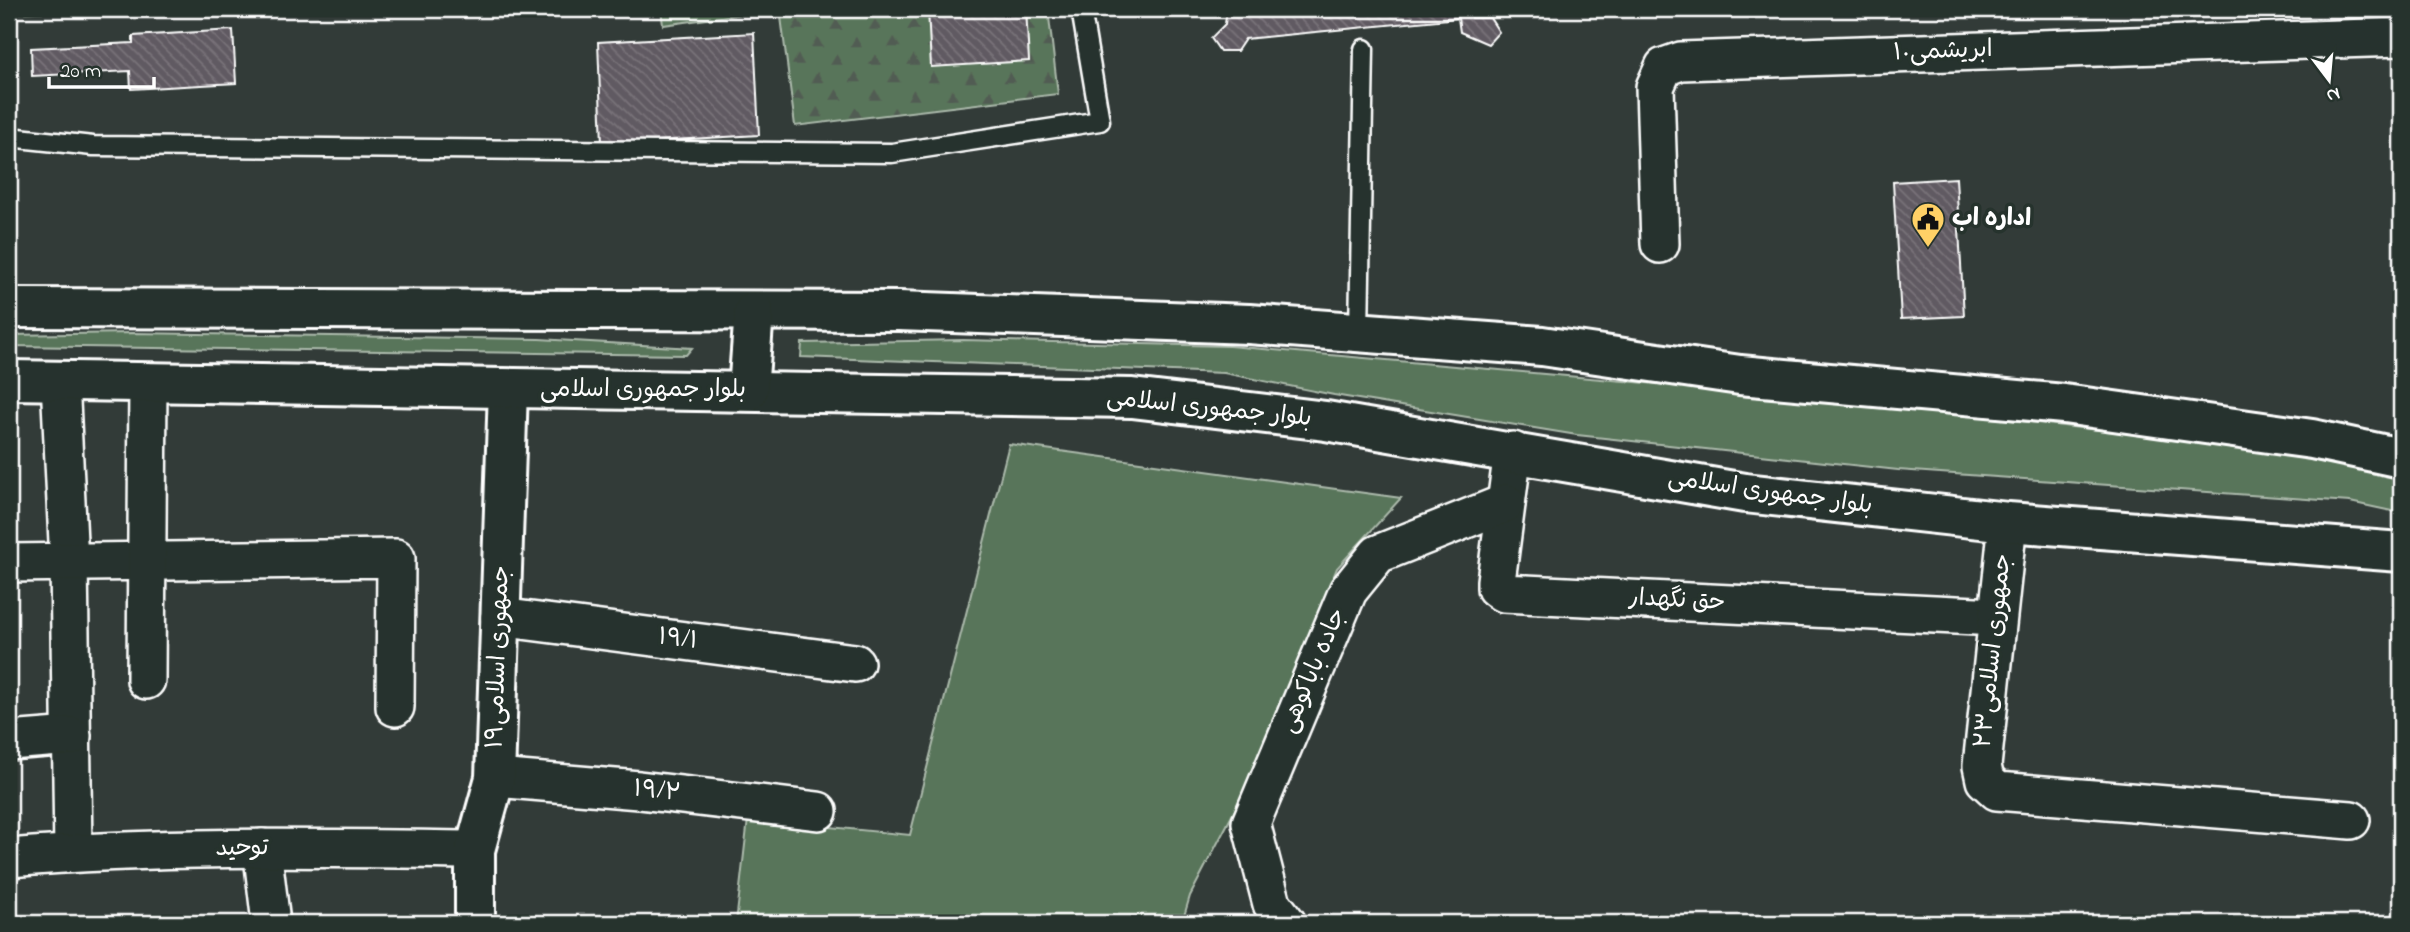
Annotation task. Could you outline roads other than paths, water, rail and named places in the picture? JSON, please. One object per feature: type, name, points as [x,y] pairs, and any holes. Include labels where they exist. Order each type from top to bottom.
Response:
[{"type":"main road","points":[[9,308],[899,311],[1249,324],[1542,346],[1740,375],[2064,404],[2312,439],[2401,458]]},
{"type":"main road","points":[[748,391],[754,311]]},
{"type":"main road","name":"بلوار جمهوری اسلامی","points":[[9,380],[1132,398],[1326,421],[1513,451],[1745,493],[2008,522],[2401,552]]},
{"type":"main road","name":"جمهوری اسلامی۱۹","points":[[475,923],[475,850],[495,778],[508,389]]},
{"type":"street","name":"ابریشمی۱۰","points":[[1660,244],[1656,87],[1664,67],[1681,61],[2401,37]]},
{"type":"street","points":[[60,381],[69,562],[73,852]]},
{"type":"street","points":[[146,680],[148,382]]},
{"type":"street","name":"حق نگهدار","points":[[1513,451],[1496,581],[1496,588],[1503,593],[1997,617]]},
{"type":"street","name":"جاده باباکوهی","points":[[1287,923],[1272,904],[1251,823],[1348,592],[1378,554],[1506,503]]},
{"type":"street","name":"جمهوری اسلامی۲۳","points":[[2008,522],[1982,766],[1985,780],[1997,791],[2351,820]]},
{"type":"street","points":[[9,563],[396,558],[395,707]]},
{"type":"street","name":"۱۹/۱","points":[[500,617],[855,663]]},
{"type":"street","points":[[9,741],[72,736]]},
{"type":"street","name":"۱۹/۲","points":[[495,778],[639,790],[818,811]]},
{"type":"street","points":[[262,848],[271,923]]},
{"type":"street","name":"توحید","points":[[9,858],[73,852],[262,848],[475,850]]},
{"type":"lane","points":[[9,137],[93,146],[891,153],[1100,121],[1081,9]]},
{"type":"lane","points":[[1359,333],[1364,49]]},
{"type":"place","name":"اداره اب","points":[[1928,249]]}]
